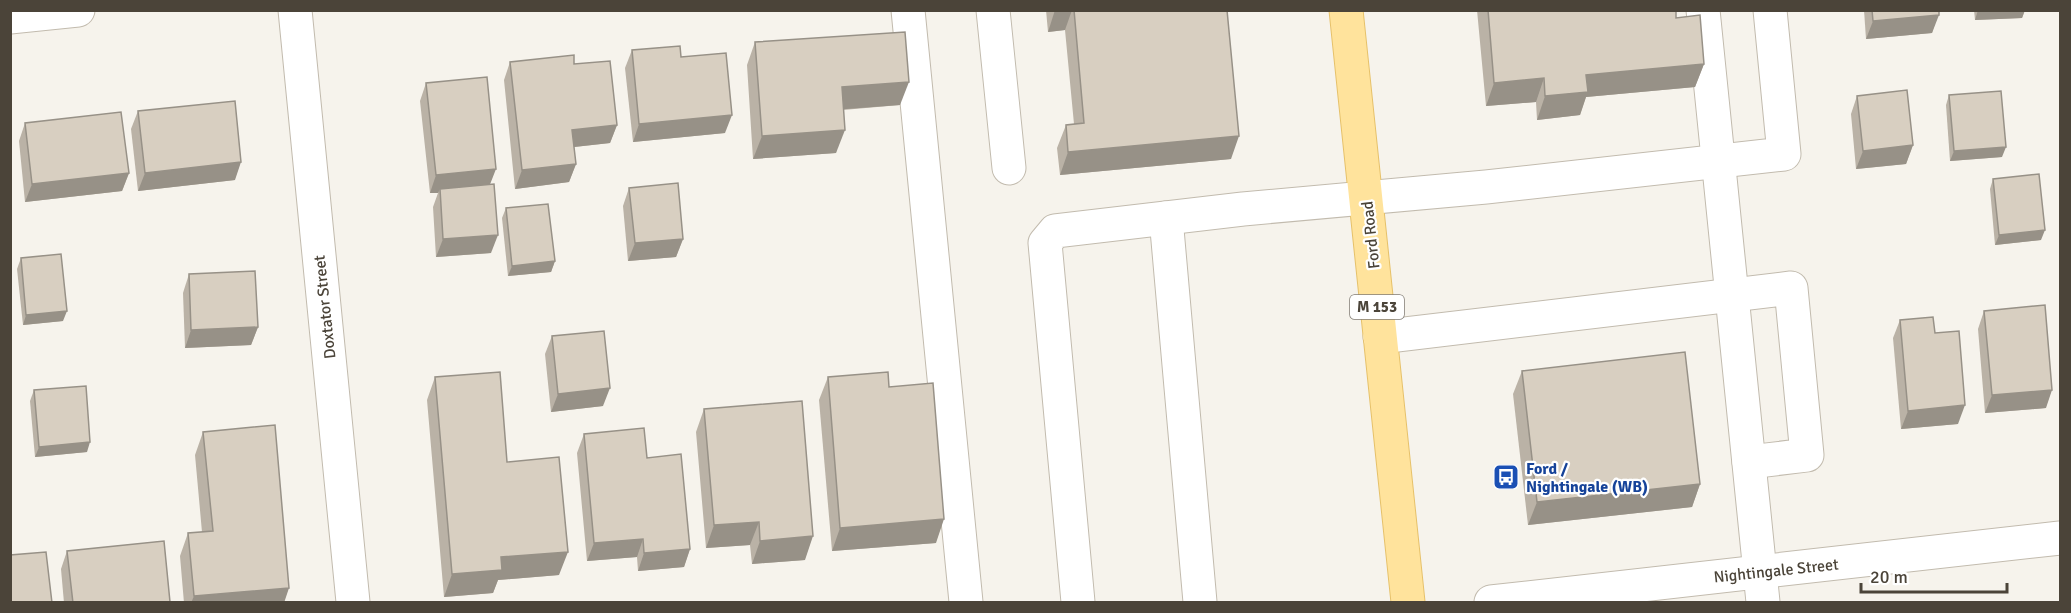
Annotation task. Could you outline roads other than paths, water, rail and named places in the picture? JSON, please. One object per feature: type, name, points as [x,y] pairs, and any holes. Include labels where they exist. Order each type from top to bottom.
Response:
[{"type":"main road","name":"Ford Road","points":[[1346,10],[1408,603]]},
{"type":"street","points":[[10,17],[78,10]]},
{"type":"street","name":"Doxtator Street","points":[[295,10],[353,603]]},
{"type":"street","points":[[908,10],[966,603]]},
{"type":"street","points":[[993,10],[1009,168]]},
{"type":"street","points":[[1703,10],[1762,587]]},
{"type":"street","points":[[1078,603],[1044,243],[1055,231],[1243,209],[1366,199],[1784,154],[1770,10]]},
{"type":"street","points":[[1166,218],[1200,603]]},
{"type":"street","points":[[1380,337],[1791,288],[1807,455],[1749,462]]},
{"type":"street","name":"Nightingale Street","points":[[1491,603],[1762,587],[2061,538]]},
{"type":"place","name":"Ford / Nightingale (WB)","points":[[1506,477]]}]
